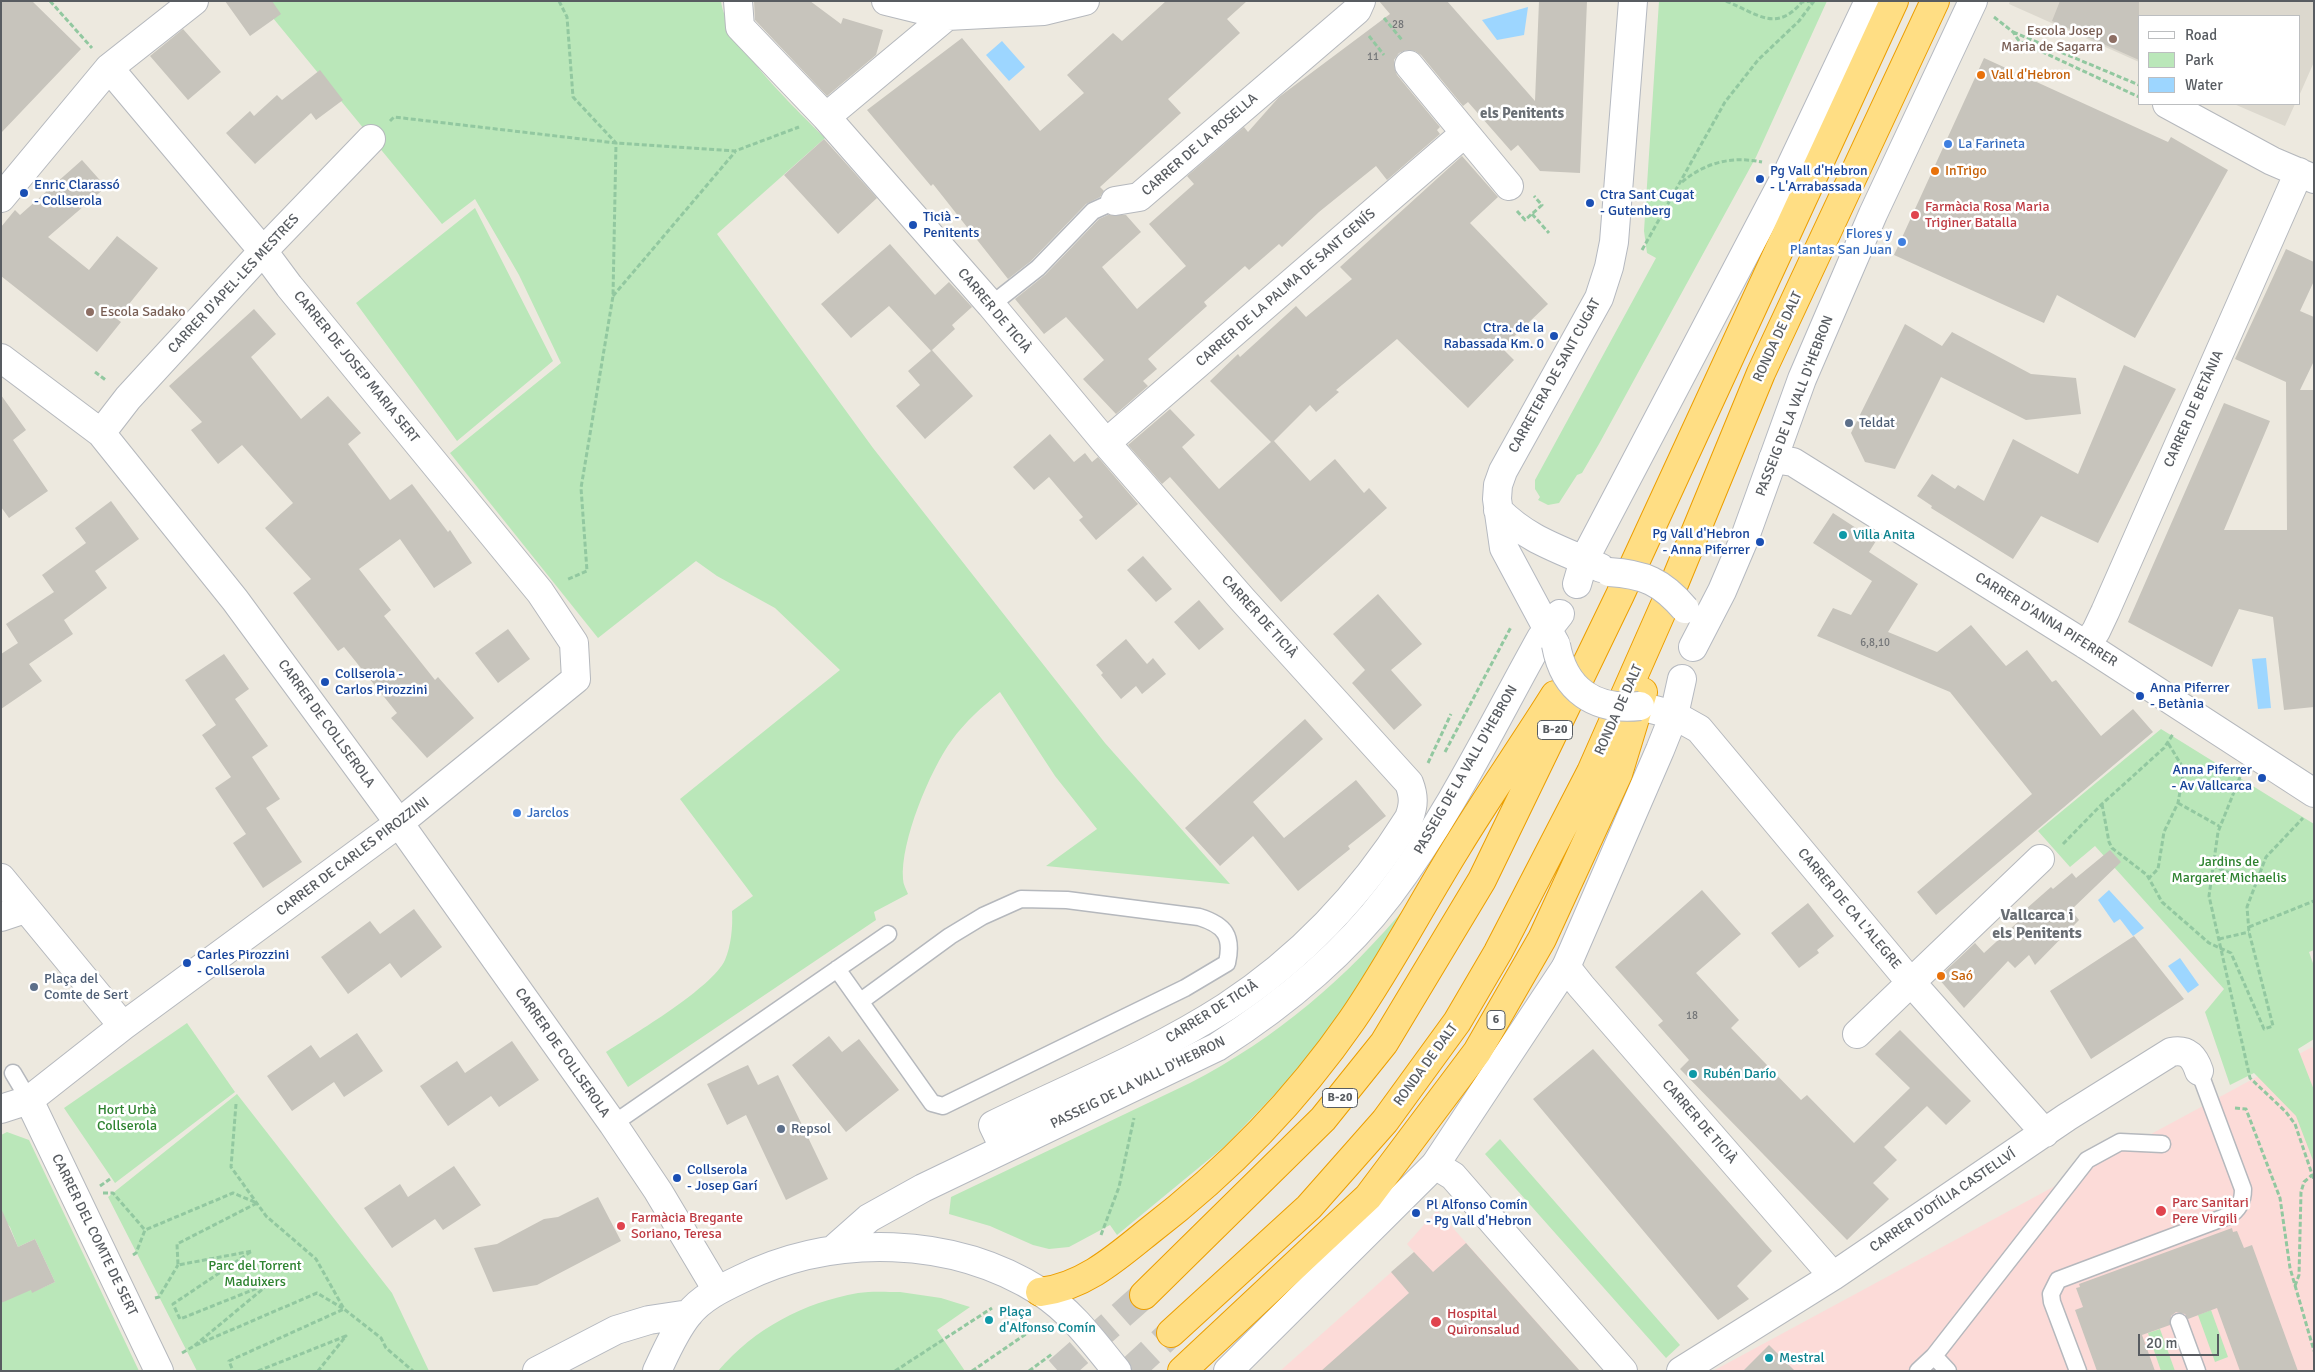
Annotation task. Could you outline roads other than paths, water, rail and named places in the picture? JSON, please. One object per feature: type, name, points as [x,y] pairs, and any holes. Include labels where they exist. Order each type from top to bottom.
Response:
[{"type":"highway","name":"B-20","points":[[1144,1295],[1323,1119],[1384,1043],[1482,880],[1615,583],[1894,1]]},
{"type":"highway","name":"RONDA DE DALT","points":[[1171,1333],[1309,1207],[1385,1121],[1457,1022],[1498,952],[1591,772],[1674,584],[1760,373],[1935,1]]},
{"type":"highway","points":[[1040,1292],[1065,1287],[1095,1272],[1161,1223],[1247,1146],[1300,1087],[1351,1021],[1373,988],[1615,583]]},
{"type":"highway","name":"6","points":[[1182,1371],[1368,1197],[1477,1052],[1542,939],[1618,774],[1674,584]]},
{"type":"street","points":[[1,198],[103,60],[194,1]]},
{"type":"street","name":"CARRER DE TICIÀ","points":[[738,1],[740,27],[826,117],[991,305],[1242,599],[1409,783],[1413,800],[1412,809],[1394,842],[1342,909],[1287,961],[1227,1006],[1184,1032],[993,1125],[1004,1148]]},
{"type":"street","points":[[886,1],[947,16],[1044,11],[1085,1]]},
{"type":"street","name":"CARRETERA DE SANT CUGAT","points":[[1633,1],[1614,242],[1609,267],[1591,313],[1503,471],[1498,485],[1498,510],[1504,548],[1554,629],[1565,676],[1582,694],[1613,706],[1644,705]]},
{"type":"street","points":[[1581,572],[1788,170],[1869,1]]},
{"type":"street","name":"PASSEIG DE LA VALL D'HEBRON","points":[[1693,647],[1722,591],[1745,537],[1802,379],[1869,224],[1981,7]]},
{"type":"street","name":"CARRER DE LA ROSELLA","points":[[1115,201],[1139,197],[1367,9]]},
{"type":"street","points":[[826,117],[947,16]]},
{"type":"street","points":[[1400,55],[1509,186]]},
{"type":"street","name":"CARRER DE JOSEP MARIA SERT","points":[[103,60],[263,251],[289,286],[540,592],[574,643],[576,679]]},
{"type":"street","points":[[2169,105],[2272,161],[2306,176]]},
{"type":"street","name":"CARRER DE LA PALMA DE SANT GENÍS","points":[[1106,442],[1465,133]]},
{"type":"street","name":"CARRER D'APEL·LES MESTRES","points":[[101,434],[128,398],[263,251],[372,139]]},
{"type":"street","name":"CARRER DE BETÀNIA","points":[[2086,645],[2096,632],[2306,176]]},
{"type":"street","name":"CARRER DE COLLSEROLA","points":[[1,358],[101,434],[235,600],[399,824],[613,1124],[658,1191],[717,1290]]},
{"type":"street","name":"CARRER D'ANNA PIFERRER","points":[[1773,459],[1793,462],[2086,645],[2309,805]]},
{"type":"street","points":[[1228,1371],[1435,1165],[1566,967],[1674,715],[1682,679],[1693,647],[1692,624],[1685,609],[1670,592],[1651,580],[1632,573],[1615,583],[1581,572],[1516,528],[1498,510]]},
{"type":"street","name":"PASSEIG DE LA VALL D'HEBRON","points":[[834,1249],[869,1218],[1004,1148],[1217,1047],[1262,1018],[1336,953],[1388,896],[1424,845],[1554,629],[1581,572]]},
{"type":"street","name":"CARRER DE CARLES PIROZZINI","points":[[29,1100],[124,1026],[399,824],[576,679]]},
{"type":"street","points":[[1644,705],[1665,694],[1682,679]]},
{"type":"street","name":"CARRER DE CA L'ALEGRE","points":[[1644,705],[1674,715],[1699,728],[1912,982],[2045,1133]]},
{"type":"street","points":[[1857,1034],[2049,854]]},
{"type":"street","points":[[1,878],[9,911],[124,1026]]},
{"type":"street","name":"CARRER DE TICIÀ","points":[[1566,967],[1833,1276]]},
{"type":"street","name":"CARRER D'OTÍLIA CASTELLVÍ","points":[[1681,1371],[1833,1276],[2045,1133],[2171,1052],[2185,1052],[2191,1055],[2199,1071]]},
{"type":"street","points":[[1,1109],[29,1100]]},
{"type":"street","name":"CARRER DEL COMTE DE SERT","points":[[29,1100],[158,1371]]},
{"type":"street","points":[[1435,1165],[1453,1176],[1623,1371]]},
{"type":"street","points":[[657,1371],[689,1314],[717,1290],[781,1262],[834,1249],[907,1248],[956,1256],[986,1265],[1040,1292],[1079,1325],[1117,1371]]},
{"type":"street","points":[[537,1371],[616,1330],[649,1320],[689,1314]]},
{"type":"lane","name":"CARRER DE LA ROSELLA","points":[[991,305],[1038,268],[1093,211],[1115,201]]},
{"type":"lane","points":[[837,969],[932,1103],[942,1106],[1185,988],[1227,963],[1230,951],[1228,939],[1223,930],[1212,921],[1199,917],[1066,900],[1021,899],[983,916],[950,936],[861,1001]]},
{"type":"lane","name":"CARRER DE COLLSEROLA","points":[[613,1124],[888,934]]},
{"type":"lane","points":[[2078,1371],[2052,1302],[2053,1286],[2058,1280],[2153,1250],[2236,1212],[2243,1197],[2243,1189],[2199,1071]]},
{"type":"lane","points":[[13,1073],[29,1100]]},
{"type":"lane","points":[[1918,1371],[1934,1356],[2087,1160],[2120,1142],[2162,1144]]},
{"type":"lane","points":[[2180,1322],[2197,1371]]},
{"type":"lane","points":[[1934,1356],[1948,1371]]},
{"type":"water","points":[[1528,7],[1524,35],[1497,40],[1482,20]]},
{"type":"water","points":[[1002,41],[1025,67],[1009,81],[986,55]]},
{"type":"water","points":[[2266,658],[2271,708],[2258,709],[2252,659]]},
{"type":"water","points":[[2109,890],[2144,928],[2133,936],[2120,919],[2114,923],[2098,900]]},
{"type":"water","points":[[2180,958],[2199,985],[2188,993],[2168,966]]},
{"type":"tunnel","points":[[1058,1371],[1144,1295]]},
{"type":"tunnel","points":[[1130,1371],[1171,1333]]},
{"type":"place","name":"Escola Josep Maria de Sagarra","points":[[2113,39]]},
{"type":"place","name":"Vall d'Hebron","points":[[1981,75]]},
{"type":"place","name":"La Farineta","points":[[1948,144]]},
{"type":"place","name":"InTrigo","points":[[1935,171]]},
{"type":"place","name":"Pg Vall d'Hebron - L'Arrabassada","points":[[1760,179]]},
{"type":"place","name":"Enric Clarassó - Collserola","points":[[24,193]]},
{"type":"place","name":"Ctra Sant Cugat - Gutenberg","points":[[1590,203]]},
{"type":"place","name":"Farmàcia Rosa Maria Triginer Batalla","points":[[1915,215]]},
{"type":"place","name":"Ticià - Penitents","points":[[913,225]]},
{"type":"place","name":"Flores y Plantas San Juan","points":[[1902,242]]},
{"type":"place","name":"Escola Sadako","points":[[90,312]]},
{"type":"place","name":"Ctra. de la Rabassada Km. 0","points":[[1554,336]]},
{"type":"place","name":"Teldat","points":[[1849,423]]},
{"type":"place","name":"Villa Anita","points":[[1843,535]]},
{"type":"place","name":"Pg Vall d'Hebron - Anna Piferrer","points":[[1760,542]]},
{"type":"place","name":"Collserola - Carlos Pirozzini","points":[[325,682]]},
{"type":"place","name":"Anna Piferrer - Betània","points":[[2140,696]]},
{"type":"place","name":"Anna Piferrer - Av Vallcarca","points":[[2262,778]]},
{"type":"place","name":"Jarclos","points":[[517,813]]},
{"type":"place","name":"Carles Pirozzini - Collserola","points":[[187,963]]},
{"type":"place","name":"Saó","points":[[1941,976]]},
{"type":"place","name":"Plaça del Comte de Sert","points":[[34,987]]},
{"type":"place","name":"Rubén Darío","points":[[1693,1074]]},
{"type":"place","name":"Repsol","points":[[781,1129]]},
{"type":"place","name":"Collserola - Josep Garí","points":[[677,1178]]},
{"type":"place","name":"Parc Sanitari Pere Virgili","points":[[2161,1211]]},
{"type":"place","name":"Pl Alfonso Comín - Pg Vall d'Hebron","points":[[1416,1213]]},
{"type":"place","name":"Farmàcia Bregante Soriano, Teresa","points":[[621,1226]]},
{"type":"place","name":"Plaça d'Alfonso Comín","points":[[989,1320]]},
{"type":"place","name":"Hospital Quironsalud","points":[[1436,1322]]},
{"type":"place","name":"Mestral","points":[[1769,1358]]},
{"type":"district","name":"els Penitents","points":[[1522,114]]},
{"type":"district","name":"Vallcarca i els Penitents","points":[[2037,925]]},
{"type":"park label","name":"Jardins de Margaret Michaelis","points":[[2229,870]]},
{"type":"park label","name":"Hort Urbà Collserola","points":[[127,1118]]},
{"type":"park label","name":"Parc del Torrent Maduixers","points":[[255,1274]]}]
